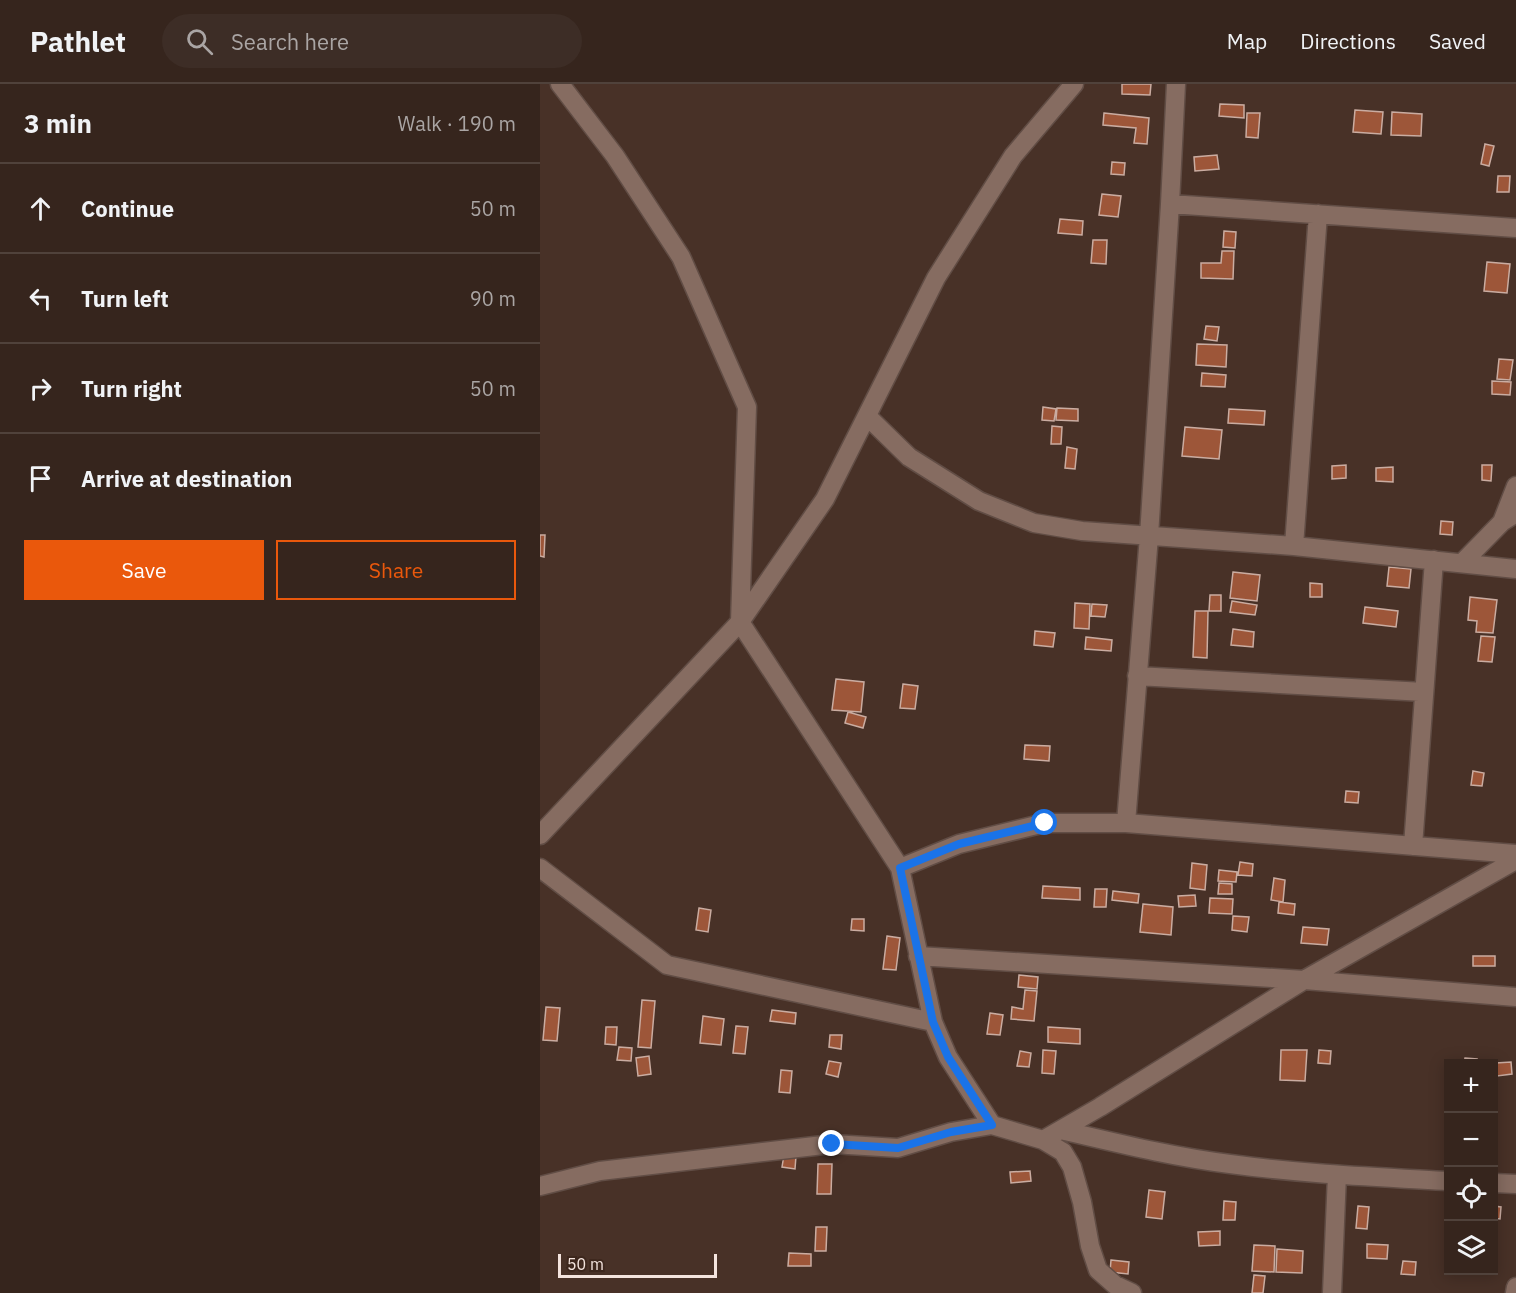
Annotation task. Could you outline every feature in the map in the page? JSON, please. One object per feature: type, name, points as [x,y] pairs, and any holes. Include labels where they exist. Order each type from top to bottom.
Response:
[{"type":"street","points":[[560,84],[615,156],[681,257],[747,406],[740,622],[900,868],[933,1022],[948,1057],[992,1125]]},
{"type":"street","points":[[540,835],[740,622],[825,499],[936,278],[1013,156],[1074,84]]},
{"type":"street","points":[[1126,823],[1149,536],[1176,84]]},
{"type":"street","points":[[1170,204],[1516,228]]},
{"type":"street","points":[[1294,546],[1318,214]]},
{"type":"street","points":[[867,416],[909,457],[979,501],[1034,523],[1082,531],[1294,546],[1516,569]]},
{"type":"street","points":[[1462,563],[1509,517],[1516,486]]},
{"type":"street","points":[[1413,846],[1434,560]]},
{"type":"street","points":[[1137,676],[1424,692]]},
{"type":"street","points":[[900,868],[959,844],[1045,823],[1126,823],[1516,855]]},
{"type":"street","points":[[1043,1140],[1304,980],[1516,860]]},
{"type":"street","points":[[540,868],[667,965],[933,1022]]},
{"type":"street","points":[[918,956],[1304,980],[1516,997]]},
{"type":"street","points":[[540,1186],[600,1171],[832,1144],[898,1148],[951,1132],[992,1125],[1043,1140],[1063,1152],[1072,1167],[1082,1202],[1090,1246],[1098,1270],[1115,1285],[1132,1293]]},
{"type":"street","points":[[1061,1130],[1165,1154],[1232,1165],[1337,1175],[1444,1181]]},
{"type":"street","points":[[1332,1293],[1337,1175]]},
{"type":"street","points":[[1498,1183],[1516,1184]]},
{"type":"street","points":[[1515,1293],[1516,1287]]},
{"type":"building","points":[[1122,84],[1151,84],[1150,95],[1122,94]]},
{"type":"building","points":[[1220,104],[1244,105],[1244,118],[1219,116]]},
{"type":"building","points":[[1355,110],[1383,112],[1381,134],[1353,132]]},
{"type":"building","points":[[1392,112],[1422,114],[1421,136],[1391,135]]},
{"type":"building","points":[[1104,113],[1149,118],[1147,144],[1134,143],[1136,128],[1103,125]]},
{"type":"building","points":[[1247,113],[1260,113],[1258,138],[1246,137]]},
{"type":"building","points":[[1485,144],[1494,146],[1489,166],[1481,164]]},
{"type":"building","points":[[1217,155],[1219,169],[1195,171],[1194,157]]},
{"type":"building","points":[[1112,162],[1125,163],[1124,175],[1111,174]]},
{"type":"building","points":[[1498,176],[1510,176],[1509,192],[1497,192]]},
{"type":"building","points":[[1102,194],[1121,196],[1118,217],[1099,215]]},
{"type":"building","points":[[1060,219],[1083,221],[1082,235],[1058,233]]},
{"type":"building","points":[[1224,231],[1236,232],[1235,248],[1223,247]]},
{"type":"building","points":[[1093,240],[1107,240],[1106,264],[1091,263]]},
{"type":"building","points":[[1222,251],[1234,251],[1233,279],[1201,278],[1201,263],[1221,263]]},
{"type":"building","points":[[1487,262],[1510,264],[1507,293],[1484,291]]},
{"type":"building","points":[[1206,326],[1219,327],[1217,341],[1204,339]]},
{"type":"building","points":[[1197,344],[1227,345],[1226,367],[1196,365]]},
{"type":"building","points":[[1499,359],[1513,360],[1510,380],[1497,379]]},
{"type":"building","points":[[1202,373],[1226,375],[1225,387],[1201,386]]},
{"type":"building","points":[[1492,381],[1511,382],[1510,395],[1492,394]]},
{"type":"building","points":[[1043,407],[1056,409],[1054,421],[1042,420]]},
{"type":"building","points":[[1057,408],[1078,409],[1078,421],[1056,420]]},
{"type":"building","points":[[1229,409],[1265,411],[1264,425],[1228,423]]},
{"type":"building","points":[[1052,426],[1062,427],[1061,444],[1051,444]]},
{"type":"building","points":[[1185,427],[1222,430],[1219,459],[1182,456]]},
{"type":"building","points":[[1067,447],[1077,449],[1075,469],[1065,468]]},
{"type":"building","points":[[1346,465],[1346,478],[1332,479],[1332,466]]},
{"type":"building","points":[[1482,465],[1492,465],[1491,481],[1482,480]]},
{"type":"building","points":[[1393,467],[1393,482],[1376,481],[1376,468]]},
{"type":"building","points":[[1441,521],[1453,522],[1452,535],[1440,534]]},
{"type":"building","points":[[540,535],[545,535],[544,557],[540,556]]},
{"type":"building","points":[[1389,567],[1411,569],[1409,588],[1387,586]]},
{"type":"building","points":[[1233,572],[1260,575],[1257,601],[1230,598]]},
{"type":"building","points":[[1310,583],[1322,584],[1322,597],[1310,597]]},
{"type":"building","points":[[1210,595],[1221,595],[1221,611],[1209,611]]},
{"type":"building","points":[[1470,597],[1497,600],[1493,633],[1476,632],[1477,621],[1468,620]]},
{"type":"building","points":[[1232,601],[1257,605],[1255,615],[1230,612]]},
{"type":"building","points":[[1075,603],[1090,604],[1089,629],[1074,628]]},
{"type":"building","points":[[1092,604],[1107,605],[1105,617],[1091,616]]},
{"type":"building","points":[[1365,607],[1398,611],[1396,627],[1363,623]]},
{"type":"building","points":[[1195,611],[1208,611],[1207,658],[1193,657]]},
{"type":"building","points":[[1233,629],[1254,632],[1253,647],[1231,645]]},
{"type":"building","points":[[1035,631],[1055,633],[1053,647],[1034,645]]},
{"type":"building","points":[[1481,636],[1495,637],[1492,662],[1478,661]]},
{"type":"building","points":[[1086,637],[1112,640],[1111,651],[1085,649]]},
{"type":"building","points":[[836,679],[864,682],[861,712],[832,710]]},
{"type":"building","points":[[903,684],[918,686],[915,709],[900,708]]},
{"type":"building","points":[[848,712],[866,717],[863,728],[845,723]]},
{"type":"building","points":[[1025,745],[1050,746],[1049,761],[1024,759]]},
{"type":"building","points":[[1473,771],[1484,773],[1482,786],[1471,785]]},
{"type":"building","points":[[1346,791],[1359,792],[1358,803],[1345,802]]},
{"type":"building","points":[[1240,862],[1253,864],[1252,876],[1238,875]]},
{"type":"building","points":[[1192,863],[1207,865],[1205,890],[1190,888]]},
{"type":"building","points":[[1219,870],[1237,872],[1236,882],[1218,881]]},
{"type":"building","points":[[1274,878],[1285,880],[1283,902],[1271,900]]},
{"type":"building","points":[[1219,883],[1232,884],[1232,894],[1218,894]]},
{"type":"building","points":[[1043,886],[1080,888],[1080,900],[1042,898]]},
{"type":"building","points":[[1095,889],[1107,889],[1106,907],[1094,907]]},
{"type":"building","points":[[1113,891],[1139,894],[1138,903],[1112,900]]},
{"type":"building","points":[[1195,895],[1196,906],[1179,907],[1178,896]]},
{"type":"building","points":[[1210,898],[1233,899],[1232,914],[1209,913]]},
{"type":"building","points":[[1279,902],[1295,904],[1294,915],[1278,913]]},
{"type":"building","points":[[1143,904],[1173,907],[1171,935],[1140,932]]},
{"type":"building","points":[[699,908],[711,910],[708,932],[696,930]]},
{"type":"building","points":[[1233,916],[1249,917],[1247,932],[1232,930]]},
{"type":"building","points":[[852,919],[864,919],[864,931],[851,930]]},
{"type":"building","points":[[1303,927],[1329,929],[1327,945],[1301,943]]},
{"type":"building","points":[[887,936],[900,938],[896,970],[883,969]]},
{"type":"building","points":[[1473,956],[1495,956],[1495,966],[1473,966]]},
{"type":"building","points":[[1019,975],[1038,977],[1037,989],[1018,987]]},
{"type":"building","points":[[1025,990],[1037,991],[1034,1021],[1011,1019],[1012,1007],[1023,1009]]},
{"type":"building","points":[[642,1000],[655,1001],[651,1048],[638,1047]]},
{"type":"building","points":[[546,1007],[560,1008],[557,1041],[543,1040]]},
{"type":"building","points":[[772,1010],[796,1013],[795,1024],[770,1021]]},
{"type":"building","points":[[990,1013],[1003,1015],[1000,1035],[987,1034]]},
{"type":"building","points":[[703,1016],[724,1019],[721,1045],[700,1043]]},
{"type":"building","points":[[736,1026],[748,1027],[745,1054],[733,1053]]},
{"type":"building","points":[[606,1027],[617,1027],[616,1045],[605,1044]]},
{"type":"building","points":[[1048,1027],[1080,1029],[1080,1044],[1048,1042]]},
{"type":"building","points":[[830,1035],[842,1035],[841,1049],[829,1047]]},
{"type":"building","points":[[619,1047],[632,1048],[631,1061],[617,1060]]},
{"type":"building","points":[[1043,1050],[1056,1051],[1054,1074],[1042,1073]]},
{"type":"building","points":[[1281,1050],[1307,1050],[1305,1081],[1280,1080]]},
{"type":"building","points":[[1319,1050],[1331,1051],[1330,1064],[1318,1063]]},
{"type":"building","points":[[1020,1051],[1031,1053],[1029,1067],[1017,1066]]},
{"type":"building","points":[[649,1056],[651,1074],[638,1076],[636,1058]]},
{"type":"building","points":[[829,1061],[841,1063],[838,1077],[826,1074]]},
{"type":"building","points":[[1511,1062],[1512,1074],[1498,1076],[1498,1063]]},
{"type":"building","points":[[781,1070],[792,1071],[790,1093],[779,1092]]},
{"type":"building","points":[[784,1155],[796,1156],[795,1169],[782,1167]]},
{"type":"building","points":[[818,1164],[832,1164],[831,1194],[817,1194]]},
{"type":"building","points":[[1030,1171],[1031,1181],[1011,1183],[1010,1172]]},
{"type":"building","points":[[1149,1190],[1165,1192],[1162,1219],[1146,1217]]},
{"type":"building","points":[[1224,1201],[1236,1202],[1235,1220],[1223,1220]]},
{"type":"building","points":[[1358,1206],[1369,1207],[1367,1229],[1356,1228]]},
{"type":"building","points":[[1498,1207],[1501,1207],[1500,1219],[1498,1219]]},
{"type":"building","points":[[816,1227],[827,1227],[826,1251],[815,1251]]},
{"type":"building","points":[[1220,1231],[1220,1245],[1199,1246],[1198,1232]]},
{"type":"building","points":[[1367,1244],[1388,1245],[1387,1259],[1367,1258]]},
{"type":"building","points":[[1254,1245],[1275,1246],[1274,1272],[1252,1271]]},
{"type":"building","points":[[1277,1249],[1303,1251],[1302,1273],[1276,1272]]},
{"type":"building","points":[[789,1253],[811,1254],[811,1266],[788,1266]]},
{"type":"building","points":[[1111,1260],[1129,1262],[1128,1274],[1110,1272]]},
{"type":"building","points":[[1403,1261],[1416,1262],[1415,1275],[1401,1274]]},
{"type":"building","points":[[1254,1275],[1265,1276],[1263,1293],[1252,1293]]},
{"type":"route","points":[[832,1144],[898,1148],[951,1132],[992,1125],[948,1057],[933,1022],[900,868],[959,844],[1045,823]]}]
